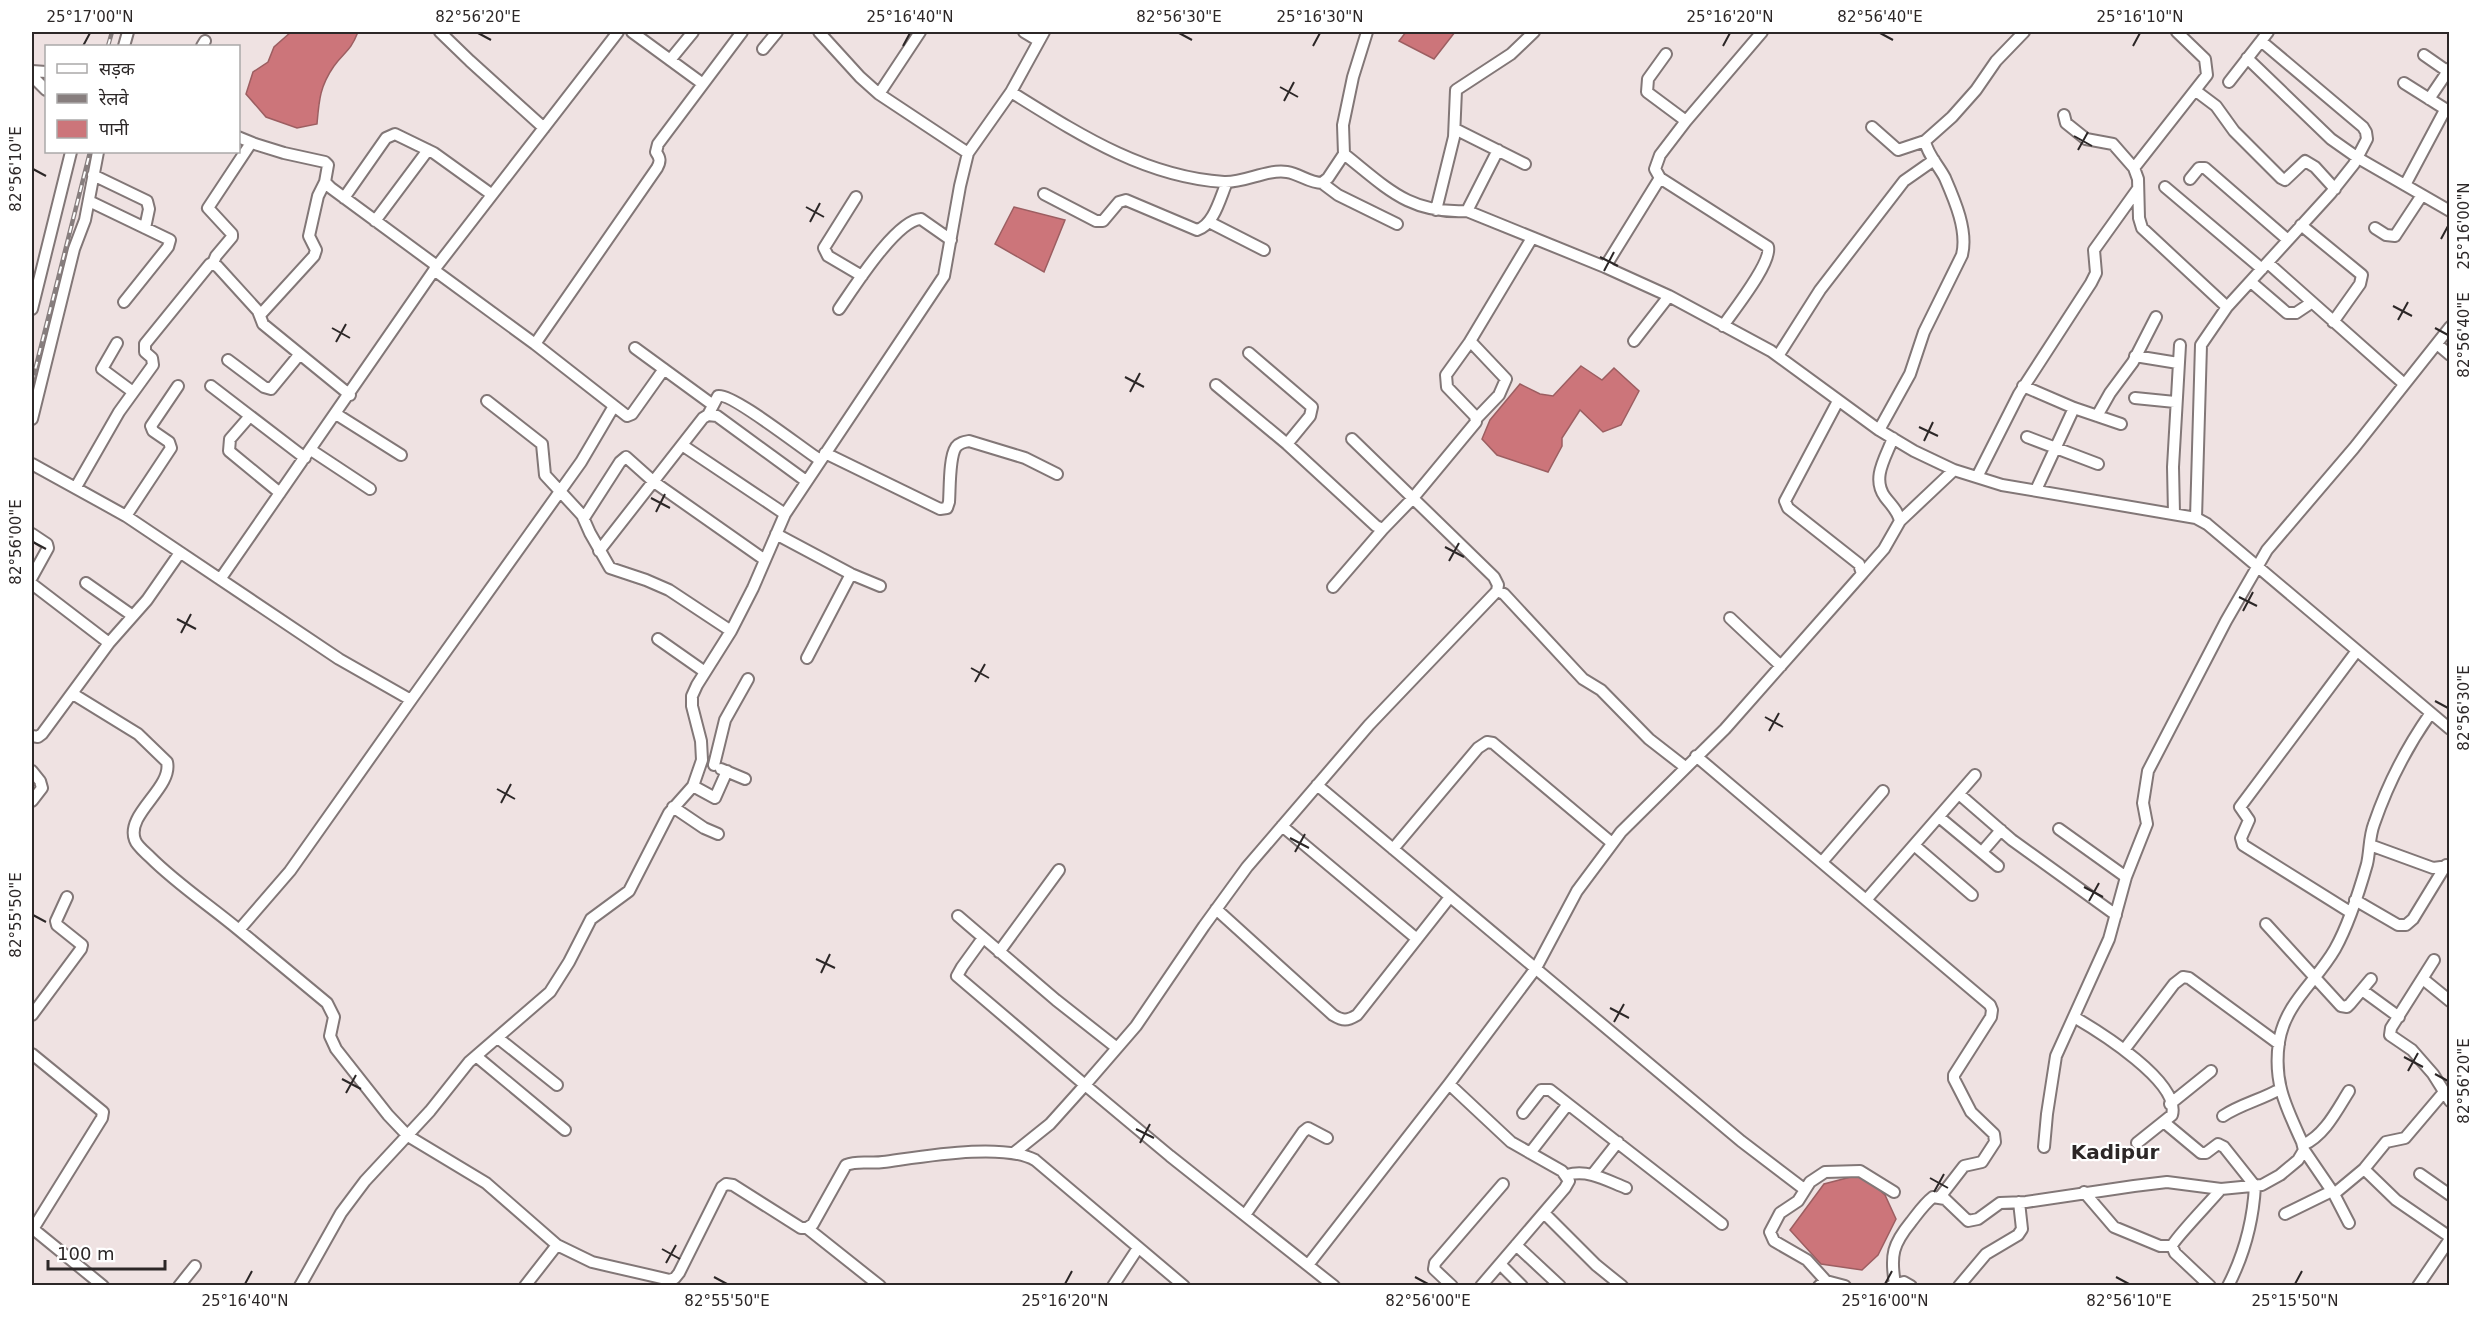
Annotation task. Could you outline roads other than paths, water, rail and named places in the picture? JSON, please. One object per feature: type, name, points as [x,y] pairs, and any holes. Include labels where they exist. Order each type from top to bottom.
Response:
[{"type":"street","points":[[440,32],[477,69],[544,128]]},
{"type":"street","points":[[221,578],[436,268],[618,32]]},
{"type":"street","points":[[632,32],[703,84]]},
{"type":"street","points":[[670,60],[693,32]]},
{"type":"street","points":[[535,344],[657,168],[660,163],[656,152],[658,144],[742,32]]},
{"type":"street","points":[[763,49],[777,32]]},
{"type":"street","points":[[819,32],[860,77],[879,94],[968,153]]},
{"type":"street","points":[[879,94],[920,32]]},
{"type":"street","points":[[300,1286],[346,1205],[476,1056],[550,992],[595,915],[629,891],[673,807],[693,786],[702,760],[702,746],[692,706],[692,696],[731,631],[785,514],[944,276],[968,153],[1011,92],[1041,36],[1024,32]]},
{"type":"street","points":[[1322,183],[1344,154],[1343,125],[1353,77],[1367,32]]},
{"type":"street","points":[[1436,210],[1455,129],[1455,95],[1459,86],[1511,54],[1534,32]]},
{"type":"street","points":[[1723,326],[1764,264],[1769,251],[1768,247],[1660,178],[1656,169],[1660,155],[1686,121],[1762,32]]},
{"type":"street","points":[[1872,127],[1898,150],[1925,141],[1952,117],[1976,90],[1996,61],[2024,32]]},
{"type":"street","points":[[2134,168],[2205,81],[2208,68],[2205,59],[2177,32]]},
{"type":"street","points":[[2196,518],[2201,345],[2228,307],[2335,189],[2358,158],[2367,139],[2367,132],[2363,127],[2264,36],[2229,82]]},
{"type":"street","points":[[1666,54],[1648,80],[1647,92],[1686,121]]},
{"type":"street","points":[[2424,55],[2448,69],[2428,99]]},
{"type":"street","points":[[2247,58],[2331,139],[2358,158],[2450,211]]},
{"type":"street","points":[[32,76],[45,89]]},
{"type":"street","points":[[2404,83],[2447,111],[2405,185]]},
{"type":"street","points":[[2196,91],[2216,106],[2234,131],[2281,178],[2285,180],[2305,161],[2315,167],[2335,189]]},
{"type":"street","points":[[1011,92],[1102,146],[1143,165],[1184,177],[1227,182],[1264,174],[1287,172],[1313,183],[1322,183],[1338,195],[1397,224]]},
{"type":"street","points":[[2064,115],[2066,123],[2086,139],[2113,144],[2134,168],[2138,179],[2137,190],[2142,228],[2228,307]]},
{"type":"street","points":[[1455,129],[1525,164]]},
{"type":"street","points":[[344,198],[391,134],[400,135],[428,150],[491,194]]},
{"type":"street","points":[[240,138],[284,153],[321,159],[328,165],[309,236],[316,250],[314,256],[261,314]]},
{"type":"street","points":[[1879,430],[1910,374],[1924,332],[1962,255],[1965,244],[1964,232],[1945,179],[1925,141]]},
{"type":"street","points":[[76,487],[119,412],[154,361],[145,352],[145,344],[232,237],[232,234],[208,208],[251,143]]},
{"type":"street","points":[[375,221],[428,150]]},
{"type":"street","points":[[1467,211],[1497,150]]},
{"type":"street","points":[[32,309],[70,153]]},
{"type":"street","points":[[32,419],[74,249],[85,220],[98,153]]},
{"type":"street","points":[[1344,154],[1402,199],[1445,212],[1467,211],[1605,267],[1669,296],[1778,356],[1879,430],[1954,470],[2002,484],[2196,518],[2207,524],[2450,729]]},
{"type":"street","points":[[1778,356],[1820,290],[1904,181],[1934,160]]},
{"type":"street","points":[[2190,179],[2199,168],[2205,168],[2288,240]]},
{"type":"street","points":[[93,175],[147,201],[149,209],[146,228]]},
{"type":"street","points":[[1605,267],[1660,178]]},
{"type":"street","points":[[325,182],[614,406],[630,416],[664,369]]},
{"type":"street","points":[[1044,194],[1096,221],[1103,221],[1119,202],[1126,200],[1197,230],[1204,228],[1209,222],[1227,182]]},
{"type":"street","points":[[2165,186],[2312,303],[2403,383]]},
{"type":"street","points":[[1977,477],[2024,386],[2091,283],[2096,273],[2094,250],[2137,190]]},
{"type":"street","points":[[2375,228],[2386,235],[2395,236],[2422,195]]},
{"type":"street","points":[[856,197],[824,248],[828,256],[862,276]]},
{"type":"street","points":[[89,201],[167,238],[170,243],[124,302]]},
{"type":"street","points":[[839,309],[862,276],[900,230],[916,219],[924,221],[951,240]]},
{"type":"street","points":[[1209,222],[1264,250]]},
{"type":"street","points":[[2301,225],[2362,275],[2360,284],[2333,322]]},
{"type":"street","points":[[1476,419],[1451,393],[1445,381],[1449,369],[1468,343],[1532,238]]},
{"type":"street","points":[[213,263],[261,314],[263,324],[350,394]]},
{"type":"street","points":[[2251,282],[2287,313],[2296,313],[2312,303]]},
{"type":"street","points":[[1634,341],[1669,296]]},
{"type":"street","points":[[2097,416],[2136,356],[2156,317]]},
{"type":"street","points":[[2044,1147],[2056,1056],[2109,939],[2126,876],[2147,824],[2143,803],[2148,771],[2226,621],[2259,568],[2267,550],[2354,448],[2403,383],[2450,327]]},
{"type":"street","points":[[1333,587],[1413,498],[1474,425],[1476,419],[1499,395],[1506,379],[1471,342],[1468,343]]},
{"type":"street","points":[[117,343],[102,369],[133,392]]},
{"type":"street","points":[[2437,344],[2450,355]]},
{"type":"street","points":[[2174,513],[2175,402],[2180,345]]},
{"type":"street","points":[[635,348],[664,369],[717,416],[806,481]]},
{"type":"street","points":[[1249,353],[1312,407],[1310,416],[1287,444]]},
{"type":"street","points":[[228,360],[264,387],[271,389],[299,355]]},
{"type":"street","points":[[2136,356],[2178,363]]},
{"type":"street","points":[[1216,385],[1287,444],[1376,526],[1383,529]]},
{"type":"street","points":[[126,516],[171,448],[169,442],[153,431],[151,426],[178,386]]},
{"type":"street","points":[[211,386],[250,416],[308,454],[370,489]]},
{"type":"street","points":[[2024,386],[2074,408],[2121,424]]},
{"type":"street","points":[[599,551],[710,410],[718,396],[725,396],[822,457],[940,509],[947,508],[949,502],[953,455],[956,447],[962,442],[969,441],[1025,458],[1057,474]]},
{"type":"street","points":[[2135,398],[2175,402]]},
{"type":"street","points":[[487,401],[542,444],[545,475],[584,518],[606,564],[615,572],[646,579],[662,586],[731,631]]},
{"type":"street","points":[[1838,401],[1785,501],[1788,508],[1859,564],[1862,574]]},
{"type":"street","points":[[239,930],[290,871],[581,462],[614,406]]},
{"type":"street","points":[[2036,490],[2074,408]]},
{"type":"street","points":[[336,414],[401,455]]},
{"type":"street","points":[[250,416],[230,439],[229,450],[280,493]]},
{"type":"street","points":[[2027,436],[2098,464]]},
{"type":"street","points":[[1893,438],[1878,476],[1883,494],[1898,513],[1900,521]]},
{"type":"street","points":[[1015,1152],[1050,1124],[1117,1048],[1162,990],[1242,873],[1317,785],[1369,725],[1497,591],[1498,585],[1494,577],[1352,439]]},
{"type":"street","points":[[682,445],[785,514]]},
{"type":"street","points":[[584,518],[623,458],[630,459],[654,482],[765,560]]},
{"type":"street","points":[[32,464],[126,516],[179,554],[221,578],[339,659],[411,699]]},
{"type":"street","points":[[1308,1265],[1536,968],[1577,891],[1612,843],[1725,729],[1884,549],[1900,521],[1954,470]]},
{"type":"street","points":[[32,534],[47,544],[48,548],[32,577]]},
{"type":"street","points":[[776,534],[851,574],[880,586]]},
{"type":"street","points":[[32,736],[38,737],[42,734],[179,554]]},
{"type":"street","points":[[807,658],[851,574]]},
{"type":"street","points":[[86,583],[133,616]]},
{"type":"street","points":[[32,584],[109,643]]},
{"type":"street","points":[[1497,591],[1504,594],[1583,679],[1601,690],[1649,739],[1685,767]]},
{"type":"street","points":[[1730,618],[1781,666]]},
{"type":"street","points":[[658,639],[705,672]]},
{"type":"street","points":[[2350,912],[2243,845],[2241,838],[2249,820],[2240,807],[2356,652]]},
{"type":"street","points":[[714,765],[726,720],[748,679]]},
{"type":"street","points":[[73,694],[138,734],[167,762],[166,775],[137,820],[134,830],[135,841],[171,878],[239,930],[327,1003],[334,1017],[330,1036],[336,1049],[388,1115],[408,1136],[486,1183],[557,1245],[592,1262],[664,1280],[675,1278],[722,1187],[726,1184],[733,1185],[801,1228],[807,1228],[813,1224],[846,1165],[928,1154],[1015,1152],[1035,1160],[1184,1286]]},
{"type":"street","points":[[2349,1223],[2333,1192],[2304,1147],[2280,1089],[2277,1063],[2279,1044],[2287,1014],[2334,950],[2355,900],[2367,863],[2373,826],[2395,776],[2430,714]]},
{"type":"street","points":[[1393,849],[1478,748],[1488,742],[1493,743],[1536,778],[1612,843]]},
{"type":"street","points":[[1696,756],[1981,996],[1992,1010],[1991,1017],[1954,1075],[1954,1079],[1971,1112],[1994,1134],[1995,1142],[1982,1162],[1964,1166],[1940,1197]]},
{"type":"street","points":[[702,760],[745,779]]},
{"type":"street","points":[[32,771],[40,781],[42,788],[32,801]]},
{"type":"street","points":[[693,786],[715,798],[727,771]]},
{"type":"street","points":[[1866,900],[1975,775]]},
{"type":"street","points":[[1317,785],[1741,1140],[1804,1189]]},
{"type":"street","points":[[1822,862],[1882,791]]},
{"type":"street","points":[[1959,794],[2001,830],[2116,915]]},
{"type":"street","points":[[673,807],[704,828],[718,834]]},
{"type":"street","points":[[1939,817],[1998,866]]},
{"type":"street","points":[[1282,826],[1417,939]]},
{"type":"street","points":[[2059,829],[2126,876]]},
{"type":"street","points":[[1982,852],[2001,830]]},
{"type":"street","points":[[2370,844],[2433,868],[2448,866]]},
{"type":"street","points":[[1914,845],[1972,895]]},
{"type":"street","points":[[2355,900],[2398,925],[2406,925],[2413,919],[2448,866]]},
{"type":"street","points":[[999,952],[1059,870]]},
{"type":"street","points":[[32,1015],[81,949],[82,945],[79,941],[57,925],[56,921],[67,897]]},
{"type":"street","points":[[1216,909],[1341,1020],[1349,1020],[1357,1015],[1450,897]]},
{"type":"street","points":[[958,916],[1117,1048]]},
{"type":"street","points":[[2266,924],[2341,1006],[2347,1007],[2372,980]]},
{"type":"street","points":[[983,938],[957,976],[1085,1085],[1334,1286]]},
{"type":"street","points":[[2285,1214],[2333,1192],[2364,1169],[2388,1140],[2404,1138],[2447,1097],[2433,1074],[2412,1050],[2390,1035],[2391,1028],[2434,960]]},
{"type":"street","points":[[2124,1050],[2174,984],[2183,976],[2189,978],[2279,1044]]},
{"type":"street","points":[[2423,979],[2450,1001]]},
{"type":"street","points":[[2362,990],[2399,1017]]},
{"type":"street","points":[[2074,1017],[2124,1050],[2155,1077],[2170,1104],[2172,1115],[2138,1143]]},
{"type":"street","points":[[498,1038],[557,1085]]},
{"type":"street","points":[[32,1054],[103,1112],[102,1118],[72,1168],[32,1228],[102,1286]]},
{"type":"street","points":[[476,1056],[565,1131]]},
{"type":"street","points":[[2170,1104],[2211,1071]]},
{"type":"street","points":[[1449,1084],[1511,1142],[1567,1175],[1569,1181],[1481,1286]]},
{"type":"street","points":[[1523,1113],[1541,1090],[1545,1089],[1618,1142],[1722,1224]]},
{"type":"street","points":[[2223,1116],[2241,1104],[2259,1101],[2280,1089]]},
{"type":"street","points":[[1911,1286],[1904,1282],[1893,1285],[1892,1256],[1898,1238],[1933,1197],[1940,1197],[1968,1221],[1978,1219],[2000,1203],[2084,1192],[2168,1182],[2221,1189],[2262,1185],[2280,1175],[2298,1160],[2304,1147],[2330,1122],[2349,1091]]},
{"type":"street","points":[[1530,1153],[1568,1104]]},
{"type":"street","points":[[2164,1123],[2200,1153],[2205,1153],[2218,1144],[2224,1147],[2255,1185],[2251,1224],[2240,1263],[2228,1286]]},
{"type":"street","points":[[1245,1215],[1303,1132],[1308,1128],[1327,1138]]},
{"type":"street","points":[[1592,1175],[1618,1142]]},
{"type":"street","points":[[2364,1169],[2396,1200],[2450,1238],[2418,1286]]},
{"type":"street","points":[[1845,1286],[1822,1283],[1807,1260],[1781,1246],[1770,1232],[1780,1213],[1798,1201],[1810,1182],[1825,1172],[1853,1170],[1868,1174],[1894,1192]]},
{"type":"street","points":[[1567,1175],[1580,1172],[1626,1188]]},
{"type":"street","points":[[2420,1174],[2450,1195]]},
{"type":"street","points":[[1452,1286],[1436,1273],[1435,1263],[1503,1184]]},
{"type":"street","points":[[2210,1286],[2175,1253],[2172,1246],[2221,1189]]},
{"type":"street","points":[[2084,1192],[2114,1227],[2160,1246],[2172,1246]]},
{"type":"street","points":[[1959,1286],[1986,1254],[2018,1236],[2022,1229],[2019,1202]]},
{"type":"street","points":[[1544,1213],[1596,1265],[1622,1286]]},
{"type":"street","points":[[807,1228],[880,1286]]},
{"type":"street","points":[[525,1286],[557,1245]]},
{"type":"street","points":[[1516,1245],[1560,1286]]},
{"type":"street","points":[[1113,1286],[1138,1248]]},
{"type":"street","points":[[1500,1264],[1522,1286]]},
{"type":"street","points":[[179,1286],[195,1266]]},
{"type":"water","points":[[291,32],[358,32],[350,48],[334,66],[326,80],[320,100],[317,124],[297,128],[266,117],[246,94],[253,72],[268,62],[274,47]]},
{"type":"water","points":[[1406,32],[1455,32],[1434,59],[1399,41]]},
{"type":"water","points":[[1014,207],[1065,220],[1044,272],[995,244]]},
{"type":"water","points":[[1581,366],[1602,380],[1614,368],[1639,391],[1621,425],[1603,432],[1580,410],[1562,438],[1562,446],[1548,472],[1497,455],[1482,439],[1490,420],[1520,384],[1540,394],[1553,396]]},
{"type":"water","points":[[1862,1174],[1885,1195],[1896,1219],[1878,1255],[1862,1270],[1821,1264],[1790,1230],[1824,1184]]},
{"type":"railway","points":[[108,45],[112,32]]},
{"type":"railway","points":[[32,382],[90,153]]},
{"type":"district","name":"Kadipur","points":[[2115,1152]]}]
